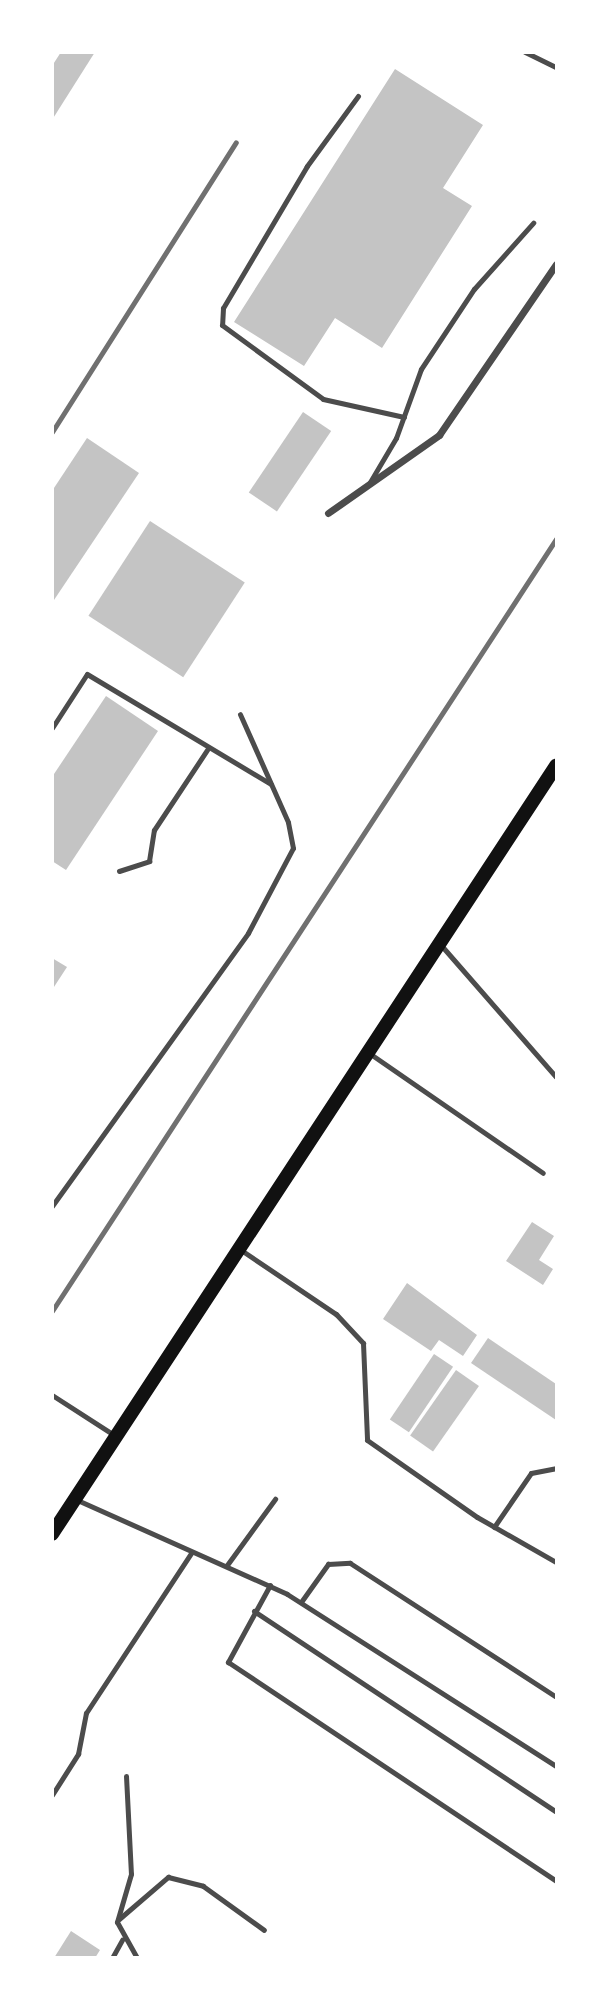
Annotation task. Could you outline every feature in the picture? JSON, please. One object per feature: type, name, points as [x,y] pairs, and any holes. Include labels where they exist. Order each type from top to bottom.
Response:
[{"type":"main road","points":[[52,1534],[556,766]]},
{"type":"street","points":[[328,513],[365,490],[439,435],[556,264]]},
{"type":"lane","points":[[525,52],[556,67]]},
{"type":"lane","points":[[358,96],[307,166],[223,308],[222,325],[323,399],[404,417]]},
{"type":"lane","points":[[365,490],[404,417],[421,369],[474,289],[533,223]]},
{"type":"lane","points":[[52,728],[88,674],[206,750],[271,784]]},
{"type":"lane","points":[[52,1206],[274,890],[293,848],[271,784],[240,714]]},
{"type":"lane","points":[[119,871],[149,861],[154,830],[206,750]]},
{"type":"lane","points":[[440,944],[556,1077]]},
{"type":"lane","points":[[369,1053],[543,1173]]},
{"type":"lane","points":[[240,1249],[336,1314],[363,1343],[368,1440],[494,1527],[556,1562]]},
{"type":"lane","points":[[52,1395],[117,1436]]},
{"type":"lane","points":[[494,1527],[531,1473],[556,1468]]},
{"type":"lane","points":[[75,1499],[191,1553],[227,1565],[301,1602],[556,1766]]},
{"type":"lane","points":[[227,1565],[275,1499]]},
{"type":"lane","points":[[52,1795],[78,1754],[86,1713],[191,1553]]},
{"type":"lane","points":[[301,1602],[328,1564],[350,1563],[556,1697]]},
{"type":"lane","points":[[270,1585],[228,1662],[556,1881]]},
{"type":"lane","points":[[254,1611],[556,1812]]},
{"type":"lane","points":[[126,1776],[131,1874],[117,1922],[122,1940],[137,1958]]},
{"type":"lane","points":[[117,1922],[168,1877],[203,1886],[264,1930]]},
{"type":"lane","points":[[112,1958],[122,1940]]},
{"type":"building","points":[[61,52],[95,52],[52,120],[52,66]]},
{"type":"building","points":[[395,69],[483,125],[443,188],[472,206],[382,348],[335,318],[304,366],[234,322]]},
{"type":"building","points":[[303,412],[331,431],[277,511],[249,492]]},
{"type":"building","points":[[87,438],[139,473],[52,603],[52,491]]},
{"type":"building","points":[[150,521],[245,583],[183,677],[88,616]]},
{"type":"building","points":[[106,696],[158,731],[66,870],[52,861],[52,777]]},
{"type":"building","points":[[52,958],[67,967],[52,990]]},
{"type":"building","points":[[532,1222],[554,1236],[539,1260],[553,1269],[543,1285],[506,1261]]},
{"type":"building","points":[[407,1283],[477,1335],[463,1356],[439,1340],[431,1351],[383,1319]]},
{"type":"building","points":[[488,1338],[556,1384],[556,1420],[471,1363]]},
{"type":"building","points":[[434,1354],[453,1367],[409,1432],[390,1419]]},
{"type":"building","points":[[456,1370],[479,1386],[433,1452],[410,1436]]},
{"type":"building","points":[[71,1931],[100,1950],[95,1958],[54,1958]]},
{"type":"railway","points":[[52,432],[236,142]]},
{"type":"railway","points":[[52,1311],[556,539]]}]
